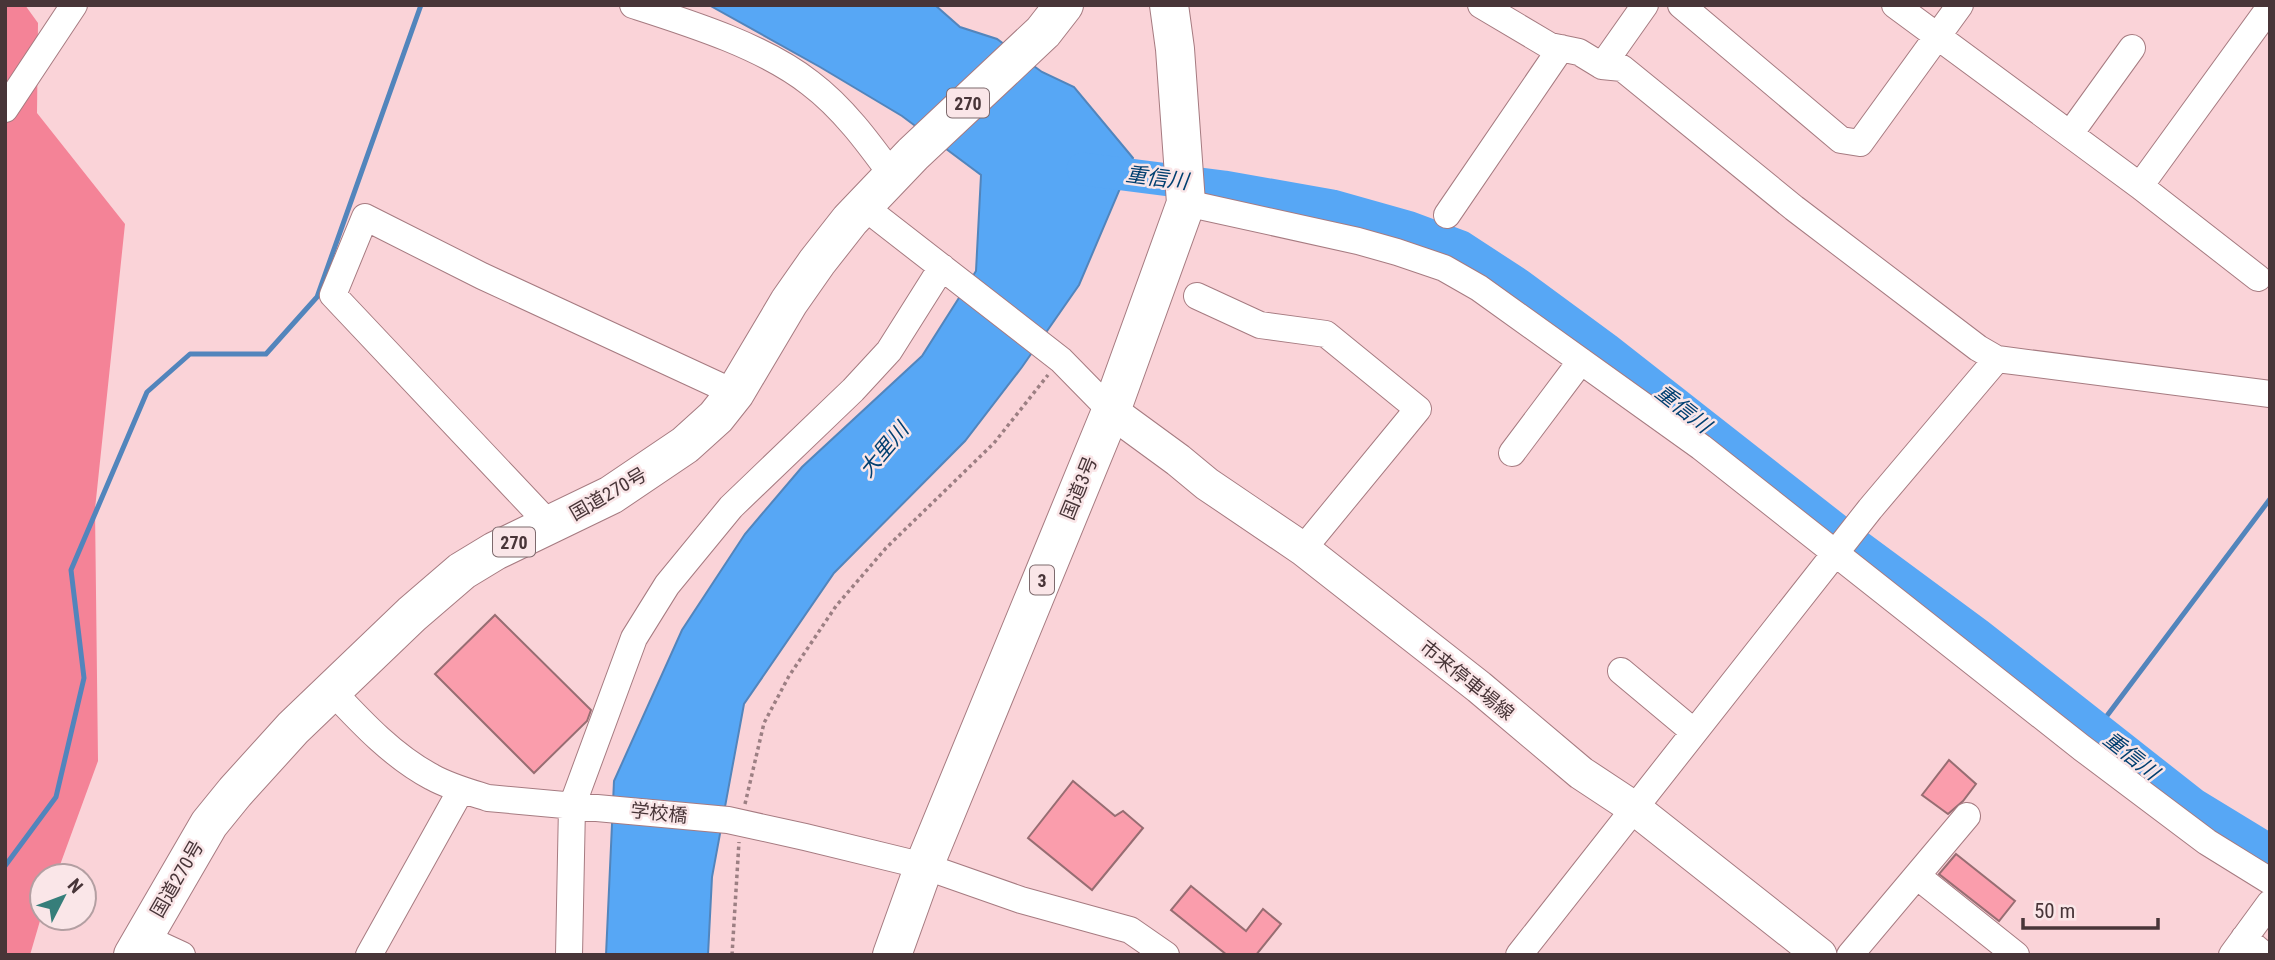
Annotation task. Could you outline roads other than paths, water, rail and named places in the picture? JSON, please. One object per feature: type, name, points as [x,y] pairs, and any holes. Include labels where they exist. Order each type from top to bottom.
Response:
[{"type":"highway","name":"国道270号","points":[[138,946],[209,824],[268,755],[412,614],[462,571],[495,551],[551,526],[639,479],[716,418],[735,393],[789,302],[817,262],[863,206],[902,164],[1043,32],[1064,5]]},
{"type":"highway","name":"国道3号","points":[[892,955],[924,866],[1111,411],[1186,203],[1175,49],[1169,5]]},
{"type":"main road","name":"市来停車場線","points":[[1111,411],[1207,484],[1303,549],[1479,687],[1581,773],[1634,808],[1819,955]]},
{"type":"street","points":[[5,108],[74,5]]},
{"type":"street","points":[[633,5],[701,27],[780,63],[811,83],[856,127],[902,164]]},
{"type":"street","points":[[1481,5],[1550,46],[1579,52],[1602,66],[1622,68],[1794,208],[1978,348],[1997,359],[2270,394]]},
{"type":"street","points":[[1602,66],[1646,5]]},
{"type":"street","points":[[1681,5],[1841,140],[1860,143],[1961,5]]},
{"type":"street","points":[[1895,5],[2140,186],[2258,278]]},
{"type":"street","points":[[2140,186],[2270,7]]},
{"type":"street","points":[[1447,215],[1560,48]]},
{"type":"street","points":[[2070,134],[2132,48]]},
{"type":"street","points":[[1186,203],[1358,241],[1444,268],[1479,288],[1701,447],[2082,748],[2207,842],[2270,881]]},
{"type":"street","points":[[863,206],[1056,356],[1111,411]]},
{"type":"street","points":[[551,526],[333,295],[365,216],[482,276],[735,393]]},
{"type":"street","points":[[569,955],[581,806],[634,638],[667,585],[731,507],[853,390],[889,351],[945,270]]},
{"type":"street","points":[[1197,296],[1260,325],[1326,334],[1418,409],[1303,549]]},
{"type":"street","points":[[1519,955],[1870,509],[1997,359]]},
{"type":"street","points":[[1512,453],[1581,361]]},
{"type":"street","points":[[1620,671],[1694,732]]},
{"type":"street","name":"学校橋","points":[[333,692],[411,764],[461,790],[488,798],[734,822],[805,837],[924,866],[1020,900],[1130,930],[1166,955]]},
{"type":"street","points":[[369,955],[461,790]]},
{"type":"street","points":[[1850,955],[1967,816]]},
{"type":"street","points":[[1917,876],[2016,955]]},
{"type":"street","points":[[2264,955],[2238,947],[2270,902]]},
{"type":"street","points":[[138,946],[182,955]]},
{"type":"water","name":"大里川","points":[[709,5],[935,5],[960,27],[997,39],[1042,72],[1074,87],[1133,158],[1079,285],[1022,367],[965,441],[834,573],[744,704],[712,877],[708,955],[606,955],[614,781],[682,630],[745,534],[802,467],[922,356],[976,271],[981,175],[902,116]]},
{"type":"waterway","points":[[5,866],[56,797],[84,678],[71,570],[147,392],[190,354],[266,354],[317,297],[421,5]]},
{"type":"waterway","name":"重信川","points":[[1083,169],[1224,187],[1332,206],[1410,228],[1461,247],[1519,285],[1606,349],[2193,804],[2270,851]]},
{"type":"waterway","points":[[2097,729],[2270,499]]}]
